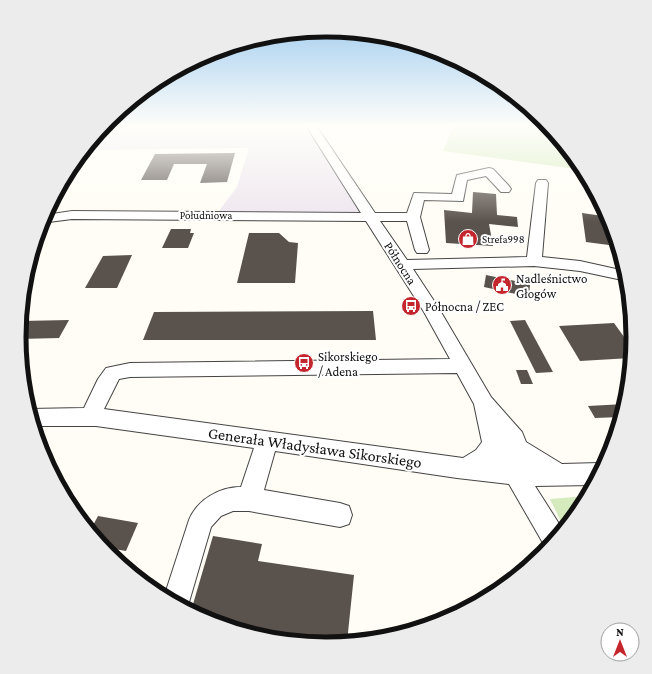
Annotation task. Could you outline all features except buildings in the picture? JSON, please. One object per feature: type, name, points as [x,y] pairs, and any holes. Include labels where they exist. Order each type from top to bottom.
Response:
[{"type":"street","name":"Północna","points":[[332,158],[432,311],[484,403],[507,428],[514,439],[517,448],[516,475]]},
{"type":"street","points":[[422,250],[412,217],[420,196],[458,198],[461,178],[489,172],[505,189]]},
{"type":"street","points":[[534,261],[542,183]]},
{"type":"street","name":"Południowa","points":[[51,218],[72,215],[412,217]]},
{"type":"street","points":[[402,266],[534,261],[580,266],[619,274]]},
{"type":"street","points":[[90,417],[105,385],[113,373],[130,370],[462,366]]},
{"type":"street","name":"Północna","points":[[484,403],[486,417],[494,444],[501,456],[516,475]]},
{"type":"street","name":"Generała Władysława Sikorskiego","points":[[37,417],[90,417],[516,475],[562,476],[593,474]]},
{"type":"street","points":[[249,499],[267,440]]},
{"type":"street","points":[[465,469],[484,457],[494,444]]},
{"type":"street","points":[[517,448],[537,462],[562,476]]},
{"type":"street","points":[[516,475],[551,536]]},
{"type":"street","points":[[178,598],[201,520],[212,508],[231,499],[249,499],[340,515]]},
{"type":"shaded area","points":[[246,158],[326,158],[362,213],[218,212],[237,187]]},
{"type":"green space","points":[[498,158],[567,158],[574,169]]},
{"type":"green space","points":[[580,497],[562,523],[550,499]]},
{"type":"place","name":"Strefa998","points":[[468,239]]},
{"type":"place","name":"Nadleśnictwo Głogów","points":[[502,285]]},
{"type":"place","name":"Północna / ZEC","points":[[411,306]]},
{"type":"place","name":"Sikorskiego / Adena","points":[[304,363]]}]
